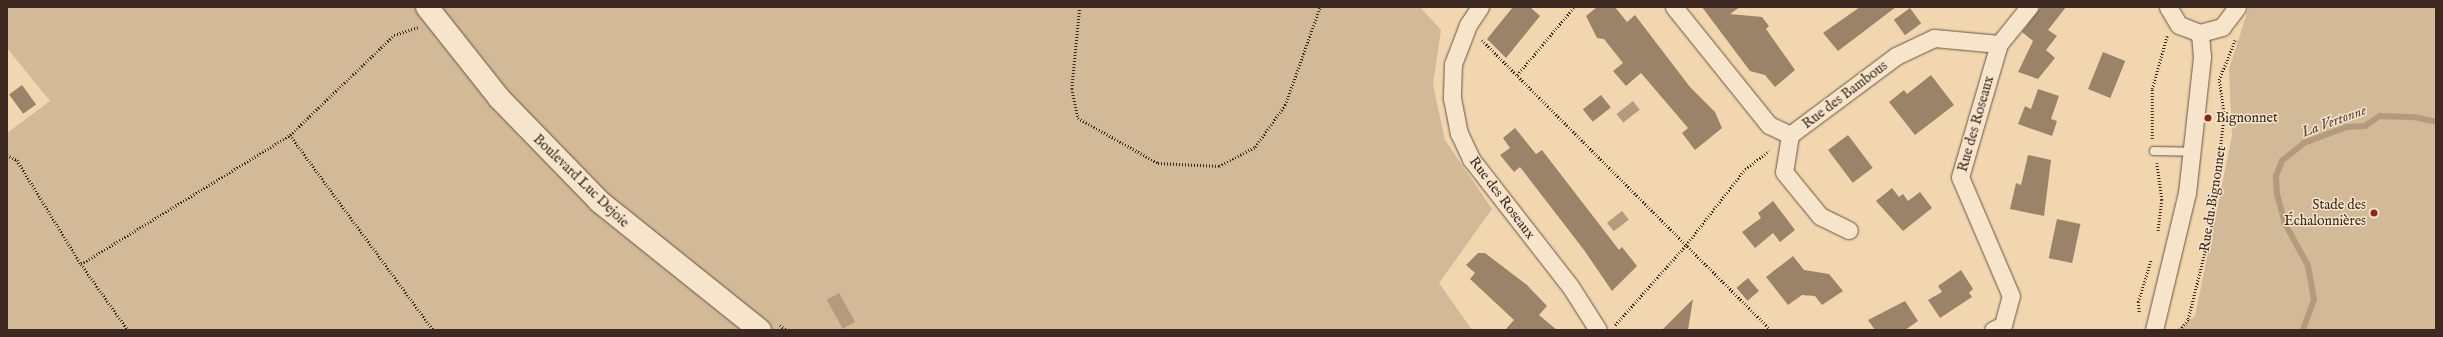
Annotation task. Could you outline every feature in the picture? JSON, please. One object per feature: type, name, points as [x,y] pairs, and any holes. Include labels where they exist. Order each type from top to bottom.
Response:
[{"type":"main road","name":"Boulevard Luc Dejoie","points":[[432,14],[499,98],[600,202],[768,326]]},
{"type":"street","name":"Rue des Roseaux","points":[[1480,7],[1468,25],[1452,64],[1452,98],[1459,133],[1471,159],[1570,286],[1598,330]]},
{"type":"street","name":"Rue des Bambous","points":[[1674,7],[1769,125],[1790,135],[1896,56],[1934,38],[1999,44]]},
{"type":"street","name":"Rue des Roseaux","points":[[1993,330],[2003,325],[2011,296],[1960,177],[1999,44],[2029,7]]},
{"type":"street","points":[[2170,12],[2179,25],[2200,33],[2216,30],[2234,13]]},
{"type":"street","name":"Rue du Bignonnet","points":[[2147,325],[2173,263],[2193,152],[2202,57],[2200,33]]},
{"type":"street","points":[[1790,135],[1784,172],[1820,216],[1849,230]]},
{"type":"lane","points":[[2154,151],[2193,152]]},
{"type":"path","points":[[1080,7],[1072,89],[1078,118],[1158,163],[1219,166],[1255,147],[1285,105],[1320,7]]},
{"type":"path","points":[[1517,75],[1574,7]]},
{"type":"path","points":[[2157,235],[2162,181],[2154,151],[2150,127],[2152,90],[2170,12]]},
{"type":"path","name":"Rue du Bignonnet","points":[[2180,330],[2188,319],[2198,284],[2218,186],[2224,115],[2219,80],[2236,38],[2234,13]]},
{"type":"path","points":[[81,264],[290,135],[394,35],[432,14]]},
{"type":"path","points":[[1468,25],[1771,330]]},
{"type":"path","points":[[290,135],[433,330]]},
{"type":"path","points":[[1611,330],[1686,245],[1744,169],[1790,135]]},
{"type":"path","points":[[7,155],[17,160],[81,264],[128,330]]},
{"type":"path","points":[[2147,325],[2138,302],[2152,258]]},
{"type":"path","points":[[768,326],[787,330]]},
{"type":"shaded area","points":[[7,7],[1420,7],[1441,30],[1433,85],[1445,140],[1492,209],[1439,283],[1472,330],[7,330],[7,133],[50,101],[7,48]]},
{"type":"shaded area","points":[[2249,7],[2436,7],[2436,330],[2176,330],[2195,316],[2232,136],[2229,69]]},
{"type":"shaded area","points":[[1633,101],[1640,110],[1623,123],[1616,114]]},
{"type":"shaded area","points":[[1622,211],[1629,220],[1614,231],[1607,223]]},
{"type":"shaded area","points":[[839,293],[855,322],[843,329],[827,300]]},
{"type":"building","points":[[1513,7],[1530,7],[1540,16],[1506,58],[1487,39]]},
{"type":"building","points":[[1597,7],[1615,7],[1627,22],[1635,15],[1690,87],[1715,112],[1722,128],[1695,150],[1682,133],[1688,128],[1641,73],[1626,86],[1613,71],[1623,63],[1604,39],[1597,38],[1586,16]]},
{"type":"building","points":[[1702,7],[1740,7],[1730,14],[1762,17],[1769,26],[1766,29],[1795,70],[1775,87],[1765,75],[1750,71]]},
{"type":"building","points":[[1860,7],[1896,7],[1838,51],[1823,33]]},
{"type":"building","points":[[2041,7],[2066,7],[2048,30],[2057,36],[2046,50],[2055,58],[2038,79],[2018,72],[2033,41],[2022,32]]},
{"type":"building","points":[[1910,8],[1921,23],[1905,35],[1894,20]]},
{"type":"building","points":[[2103,52],[2125,61],[2110,98],[2088,89]]},
{"type":"building","points":[[1931,75],[1954,105],[1915,135],[1889,102],[1904,90],[1907,94]]},
{"type":"building","points":[[22,85],[36,104],[23,114],[9,94]]},
{"type":"building","points":[[2038,89],[2059,96],[2051,119],[2057,121],[2052,136],[2018,124],[2025,106],[2031,109]]},
{"type":"building","points":[[1601,95],[1611,108],[1593,122],[1583,109]]},
{"type":"building","points":[[1515,128],[1536,154],[1542,150],[1619,250],[1622,247],[1637,266],[1612,291],[1584,250],[1520,167],[1514,172],[1500,155],[1510,148],[1503,138]]},
{"type":"building","points":[[1848,135],[1873,168],[1853,183],[1828,150]]},
{"type":"building","points":[[2028,155],[2051,160],[2044,216],[2010,209],[2016,183],[2021,185]]},
{"type":"building","points":[[1892,188],[1899,197],[1903,194],[1908,201],[1920,192],[1932,208],[1903,231],[1876,201]]},
{"type":"building","points":[[1773,201],[1795,230],[1780,242],[1773,233],[1755,248],[1742,232],[1761,218],[1758,213]]},
{"type":"building","points":[[2057,219],[2080,224],[2072,263],[2049,258]]},
{"type":"building","points":[[1478,253],[1485,253],[1527,285],[1547,306],[1539,315],[1557,330],[1505,330],[1514,320],[1470,279],[1475,273],[1466,265]]},
{"type":"building","points":[[1793,256],[1804,270],[1829,274],[1843,291],[1822,305],[1815,296],[1802,295],[1788,305],[1766,277]]},
{"type":"building","points":[[1961,270],[1973,289],[1969,293],[1972,297],[1940,318],[1928,300],[1942,292],[1938,286]]},
{"type":"building","points":[[1748,278],[1759,291],[1747,301],[1737,288]]},
{"type":"building","points":[[1693,299],[1688,330],[1662,330]]},
{"type":"building","points":[[1905,301],[1918,321],[1905,330],[1875,330],[1868,320]]},
{"type":"waterway","name":"La Vertonne","points":[[2303,330],[2314,300],[2308,266],[2285,224],[2277,195],[2276,176],[2282,161],[2304,143],[2347,127],[2365,126],[2380,116],[2415,117],[2436,122]]},
{"type":"place","name":"Bignonnet","points":[[2208,118]]},
{"type":"place","name":"Stade des Échalonnières","points":[[2374,213]]}]
